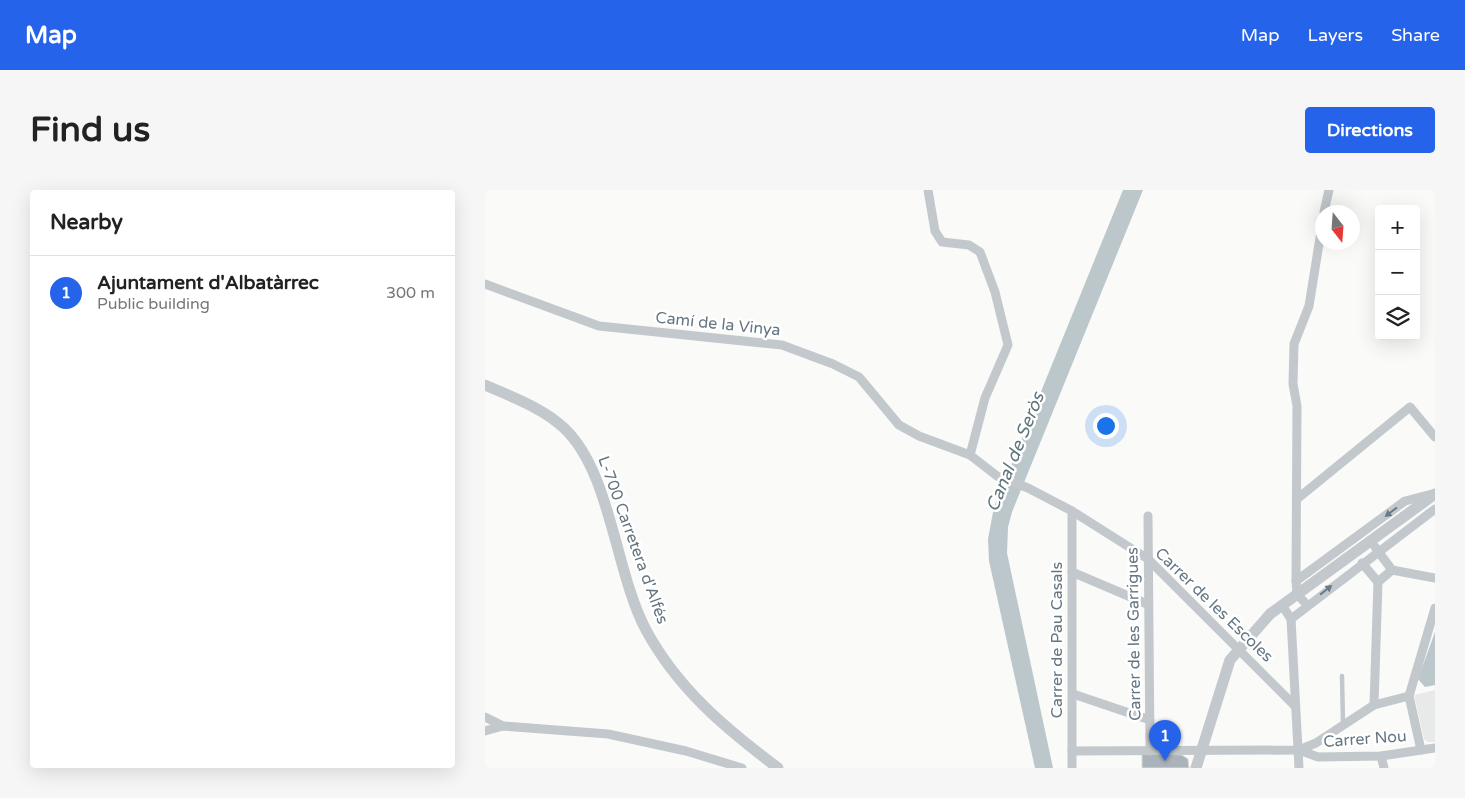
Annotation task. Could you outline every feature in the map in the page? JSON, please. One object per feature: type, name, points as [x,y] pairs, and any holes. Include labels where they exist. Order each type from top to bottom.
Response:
[{"type":"street","points":[[928,190],[935,231],[942,242],[969,245],[980,252],[995,292],[1008,345],[985,398],[970,455]]},
{"type":"street","points":[[1326,205],[1329,190]]},
{"type":"street","points":[[1307,606],[1297,594],[1296,581],[1297,406],[1293,384],[1295,344],[1309,306],[1318,250]]},
{"type":"street","name":"Camí de la Vinya","points":[[485,284],[599,326],[782,345],[833,364],[859,377],[899,425],[919,436],[970,455],[1003,478],[1028,488]]},
{"type":"street","name":"L-700 Carretera d'Alfés","points":[[485,385],[548,416],[564,427],[578,443],[594,474],[640,618],[664,660],[685,688],[718,720],[778,768]]},
{"type":"street","points":[[1297,499],[1410,407],[1435,437]]},
{"type":"street","name":"Carrer de les Escoles","points":[[1028,488],[1072,511],[1148,559],[1295,706]]},
{"type":"street","points":[[1296,581],[1362,542],[1435,493]]},
{"type":"street","points":[[1291,618],[1377,550],[1435,509]]},
{"type":"street","name":"Carrer de Pau Casals","points":[[1072,511],[1072,768]]},
{"type":"street","name":"Carrer de les Garrigues","points":[[1148,516],[1147,604],[1151,751]]},
{"type":"street","points":[[1362,542],[1377,550],[1392,570],[1435,578]]},
{"type":"street","points":[[1362,542],[1366,560],[1378,582],[1374,705]]},
{"type":"street","points":[[1196,768],[1230,660],[1270,614],[1362,542]]},
{"type":"street","points":[[1378,582],[1392,570]]},
{"type":"street","points":[[1072,572],[1147,604]]},
{"type":"street","points":[[1282,605],[1291,618],[1299,768]]},
{"type":"street","points":[[1421,750],[1409,696],[1435,608]]},
{"type":"street","points":[[1073,694],[1150,720]]},
{"type":"street","points":[[1072,751],[1299,750],[1316,743],[1374,705],[1409,696]]},
{"type":"street","points":[[485,717],[503,726]]},
{"type":"street","points":[[485,731],[503,726],[608,734],[686,751],[742,768]]},
{"type":"street","name":"Carrer Nou","points":[[1299,750],[1317,757],[1381,756],[1435,748]]},
{"type":"street","points":[[1381,756],[1384,768]]},
{"type":"lane","points":[[1342,676],[1343,725]]},
{"type":"shaded area","points":[[1123,190],[1143,190],[1012,512],[1008,527],[1007,553],[1053,768],[1035,768],[989,561],[988,539],[994,507]]},
{"type":"shaded area","points":[[1435,632],[1435,685],[1425,687],[1418,679]]},
{"type":"shaded area","points":[[1435,690],[1435,742],[1428,742],[1424,739],[1414,695]]},
{"type":"building","points":[[1142,753],[1182,755],[1188,759],[1189,768],[1142,768]]},
{"type":"place","name":"Ajuntament d'Albatàrrec","points":[[1165,761]]},
{"type":"water label","name":"Canal de Seròs","points":[[1015,452]]}]
